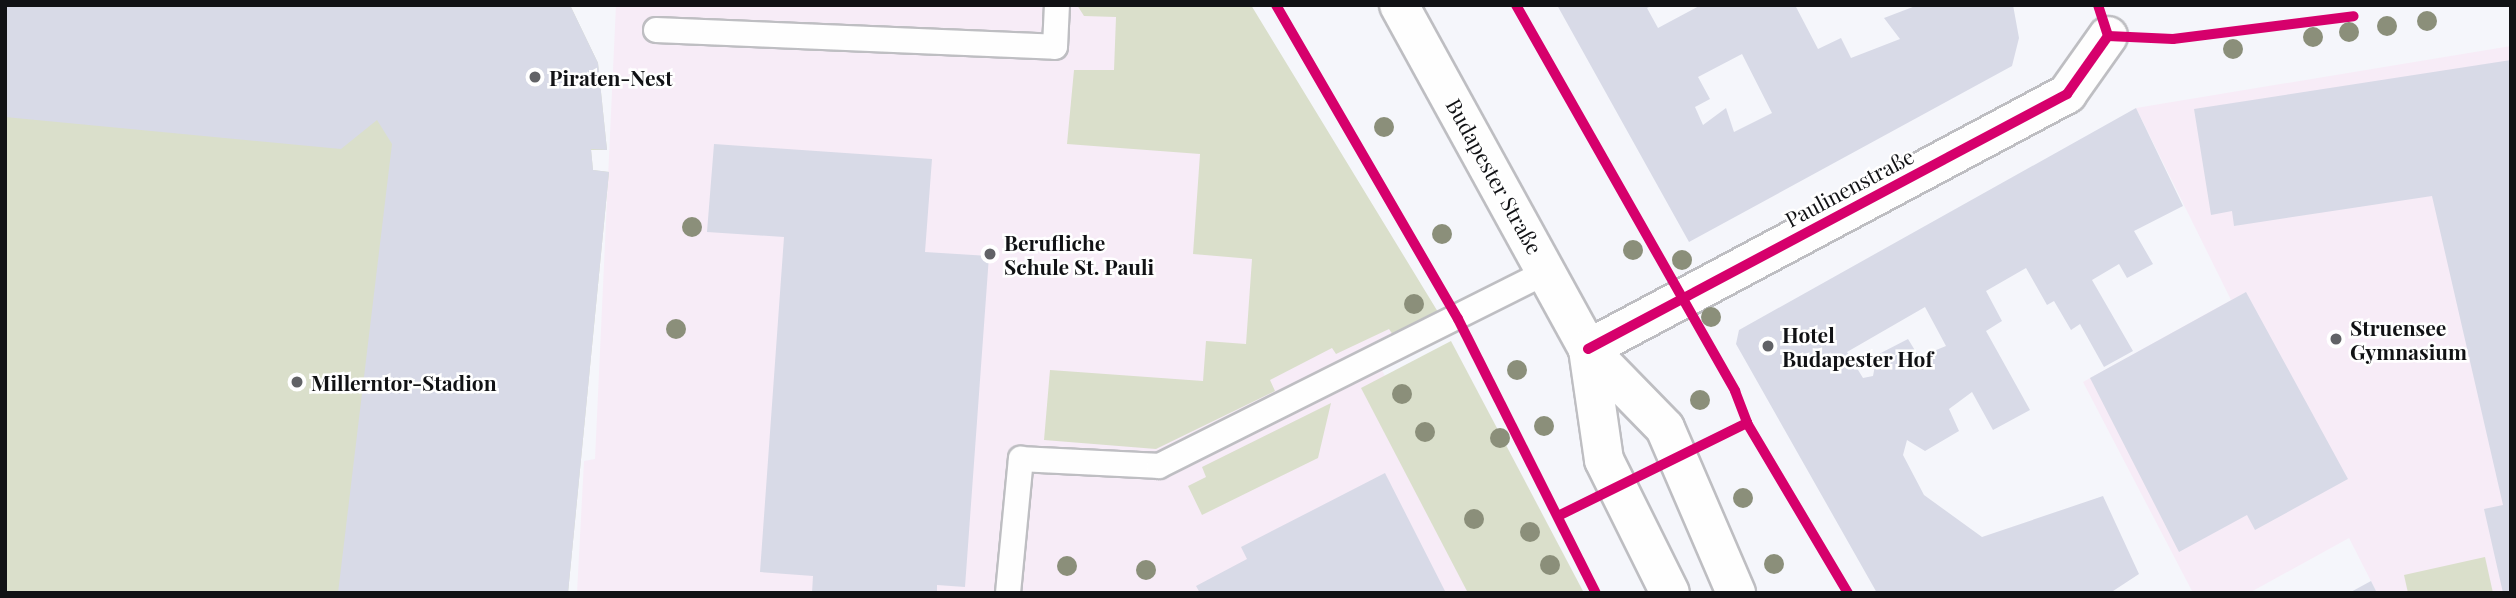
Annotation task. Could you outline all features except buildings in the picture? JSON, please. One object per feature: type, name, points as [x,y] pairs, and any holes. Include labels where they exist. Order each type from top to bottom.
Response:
[{"type":"main road","name":"Budapester Straße","points":[[1399,5],[1588,349],[1665,428],[1736,593]]},
{"type":"main road","name":"Paulinenstraße","points":[[1588,349],[2067,94],[2108,36]]},
{"type":"main road","name":"Budapester Straße","points":[[1588,349],[1604,460],[1670,593]]},
{"type":"lane","points":[[656,30],[1055,47],[1057,5]]},
{"type":"lane","points":[[1008,593],[1021,459],[1159,466],[1548,272]]},
{"type":"shaded area","name":"Berufliche Schule St. Pauli","points":[[616,5],[1225,5],[1423,333],[1370,347],[1497,593],[577,593],[584,461],[595,459]]},
{"type":"shaded area","name":"Struensee Gymnasium","points":[[2511,46],[2511,593],[2377,593],[2349,538],[2249,593],[2193,593],[2083,382],[2231,300],[2136,108]]},
{"type":"green space","name":"Millerntor-Stadion","points":[[5,5],[570,5],[598,63],[607,150],[591,150],[593,170],[609,172],[568,593],[5,593]]},
{"type":"green space","points":[[1077,5],[1251,5],[1438,312],[1393,335],[1389,329],[1336,354],[1332,348],[1270,380],[1275,391],[1156,449],[1044,440],[1050,370],[1203,381],[1206,341],[1246,344],[1252,259],[1193,254],[1200,154],[1067,144],[1074,70],[1114,70],[1116,17],[1084,16]]},
{"type":"green space","points":[[1451,341],[1584,593],[1468,593],[1361,388]]},
{"type":"green space","points":[[1331,403],[1318,458],[1202,515],[1188,486],[1206,477],[1202,467]]},
{"type":"green space","points":[[2485,557],[2493,593],[2408,593],[2404,575]]},
{"type":"cycle path","points":[[1276,5],[1458,319],[1596,593]]},
{"type":"cycle path","points":[[1516,5],[1735,391],[1747,423],[1848,593]]},
{"type":"cycle path","points":[[2098,5],[2108,36],[2173,39],[2354,16]]},
{"type":"cycle path","points":[[1588,349],[2067,94],[2108,36]]},
{"type":"cycle path","points":[[1558,516],[1747,423]]},
{"type":"place","name":"Piraten-Nest","points":[[535,77]]},
{"type":"place","name":"Berufliche Schule St. Pauli","points":[[990,254]]},
{"type":"place","name":"Struensee Gymnasium","points":[[2336,339]]},
{"type":"place","name":"Hotel Budapester Hof","points":[[1768,346]]},
{"type":"place","name":"Millerntor-Stadion","points":[[297,382]]}]
